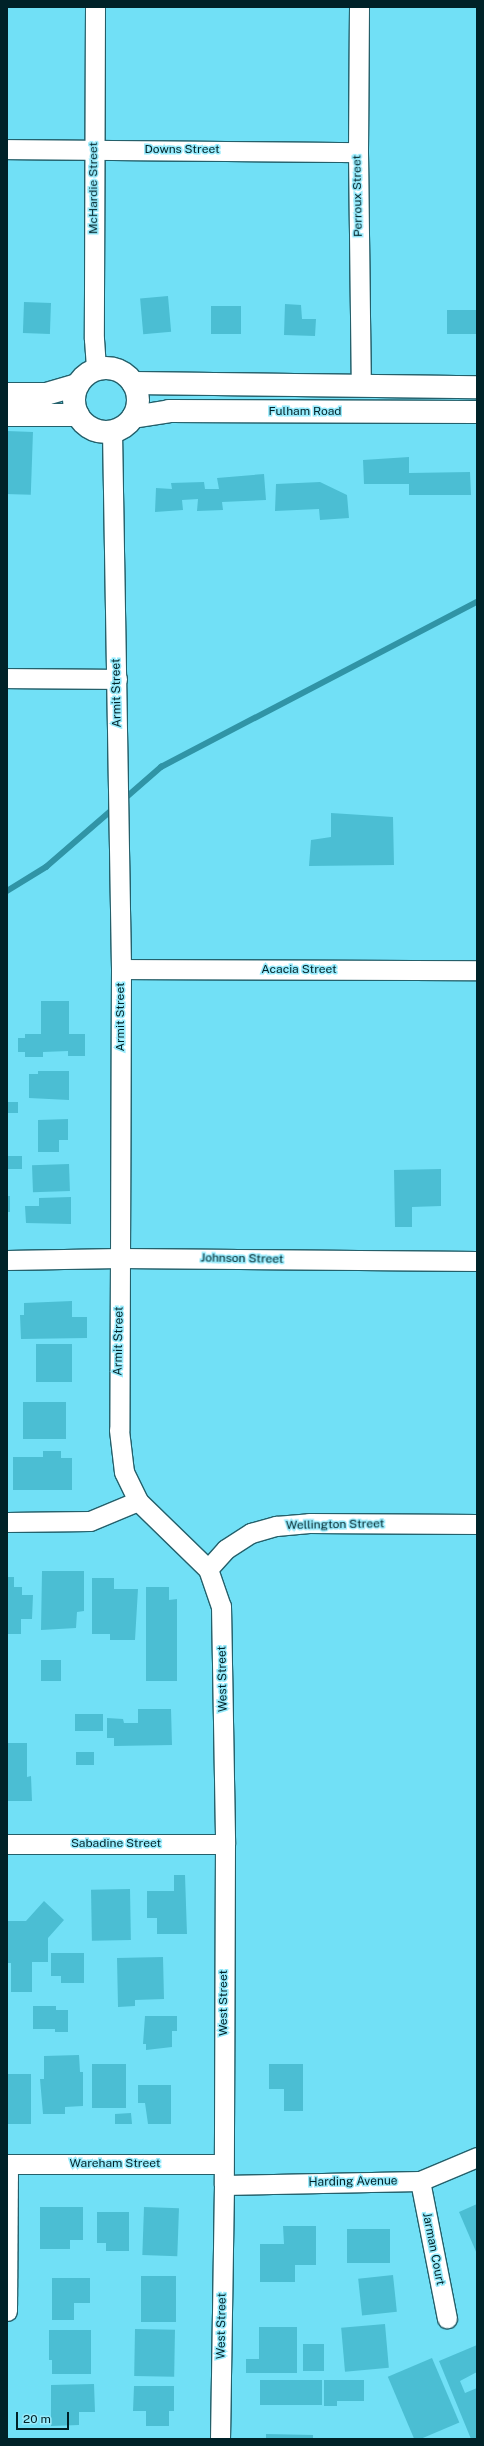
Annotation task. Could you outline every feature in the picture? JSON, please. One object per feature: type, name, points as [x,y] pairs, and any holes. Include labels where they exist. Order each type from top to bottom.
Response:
[{"type":"street","name":"McHardie Street","points":[[95,7],[94,339],[96,370]]},
{"type":"street","name":"Perroux Street","points":[[359,7],[358,152],[361,386]]},
{"type":"street","name":"Downs Street","points":[[7,149],[358,152]]},
{"type":"street","points":[[113,369],[123,373],[133,383],[137,405],[133,417],[125,425],[112,432],[90,428],[78,415],[74,405],[78,385],[86,375],[96,370],[113,369]]},
{"type":"street","points":[[133,383],[477,387]]},
{"type":"street","points":[[7,394],[46,394],[78,385]]},
{"type":"street","name":"Fulham Road","points":[[133,417],[168,411],[477,412]]},
{"type":"street","points":[[7,415],[78,415]]},
{"type":"street","name":"Armit Street","points":[[112,432],[121,969],[120,1451],[124,1472],[138,1501],[208,1569]]},
{"type":"street","points":[[7,678],[117,679]]},
{"type":"street","name":"Acacia Street","points":[[121,969],[477,970]]},
{"type":"street","name":"Johnson Street","points":[[7,1260],[120,1258],[477,1261]]},
{"type":"street","points":[[7,1522],[90,1521],[138,1501]]},
{"type":"street","name":"Wellington Street","points":[[208,1569],[226,1549],[251,1533],[276,1526],[309,1523],[477,1524]]},
{"type":"street","name":"West Street","points":[[208,1569],[221,1606],[225,1844],[224,2185],[220,2439]]},
{"type":"street","name":"Sabadine Street","points":[[7,1844],[225,1844]]},
{"type":"street","name":"Harding Avenue","points":[[224,2185],[420,2180],[477,2157]]},
{"type":"street","points":[[7,2164],[7,2311]]},
{"type":"street","name":"Wareham Street","points":[[7,2164],[223,2164]]},
{"type":"street","name":"Jarman Court","points":[[420,2180],[447,2318]]},
{"type":"building","points":[[168,296],[171,332],[143,334],[140,298]]},
{"type":"building","points":[[24,302],[51,303],[50,334],[23,333]]},
{"type":"building","points":[[285,304],[301,305],[302,319],[316,319],[315,336],[284,335]]},
{"type":"building","points":[[211,306],[241,306],[241,334],[211,334]]},
{"type":"building","points":[[447,310],[477,310],[477,334],[447,334]]},
{"type":"building","points":[[7,431],[33,432],[31,495],[7,494]]},
{"type":"building","points":[[409,457],[409,473],[470,472],[471,495],[409,495],[409,484],[364,484],[363,460]]},
{"type":"building","points":[[264,474],[266,500],[222,502],[223,510],[197,511],[198,499],[182,500],[183,510],[155,512],[156,488],[172,489],[171,483],[204,482],[205,489],[219,489],[217,478]]},
{"type":"building","points":[[320,482],[347,495],[349,518],[320,520],[319,509],[275,511],[276,484]]},
{"type":"building","points":[[331,813],[393,817],[394,865],[309,866],[311,840],[331,837]]},
{"type":"building","points":[[41,1001],[69,1001],[69,1034],[85,1034],[85,1056],[68,1056],[68,1051],[43,1052],[43,1057],[25,1057],[25,1052],[18,1052],[18,1038],[25,1038],[25,1034],[41,1034]]},
{"type":"building","points":[[38,1071],[69,1071],[69,1100],[29,1098],[29,1074],[38,1074]]},
{"type":"building","points":[[7,1102],[18,1102],[18,1113],[7,1113]]},
{"type":"building","points":[[68,1119],[68,1140],[59,1140],[59,1152],[38,1152],[38,1120]]},
{"type":"building","points":[[7,1156],[22,1156],[22,1169],[7,1169]]},
{"type":"building","points":[[69,1164],[70,1191],[33,1192],[32,1165]]},
{"type":"building","points":[[441,1169],[441,1206],[412,1207],[412,1227],[395,1227],[394,1170]]},
{"type":"building","points":[[7,1196],[10,1196],[10,1212],[7,1212]]},
{"type":"building","points":[[71,1197],[71,1224],[26,1223],[25,1206],[39,1206],[39,1198]]},
{"type":"building","points":[[72,1301],[72,1317],[87,1317],[87,1338],[21,1339],[20,1315],[24,1315],[24,1303]]},
{"type":"building","points":[[36,1344],[72,1344],[72,1382],[36,1382]]},
{"type":"building","points":[[23,1402],[66,1402],[66,1439],[23,1439]]},
{"type":"building","points":[[43,1451],[61,1451],[61,1458],[72,1458],[72,1490],[13,1490],[13,1457],[43,1457]]},
{"type":"building","points":[[42,1571],[84,1571],[84,1611],[77,1612],[76,1628],[41,1630]]},
{"type":"building","points":[[7,1577],[14,1577],[14,1587],[22,1587],[22,1595],[33,1595],[32,1619],[21,1619],[21,1634],[7,1634]]},
{"type":"building","points":[[92,1578],[114,1578],[114,1589],[138,1589],[135,1640],[110,1640],[110,1634],[92,1634]]},
{"type":"building","points":[[146,1587],[169,1587],[169,1600],[177,1599],[177,1681],[146,1681]]},
{"type":"building","points":[[41,1660],[61,1660],[61,1681],[41,1681]]},
{"type":"building","points":[[138,1709],[171,1709],[172,1745],[114,1746],[114,1738],[107,1738],[107,1718],[123,1719],[124,1723],[138,1723]]},
{"type":"building","points":[[75,1714],[103,1714],[103,1731],[75,1731]]},
{"type":"building","points":[[7,1743],[27,1743],[27,1777],[31,1776],[32,1801],[7,1801]]},
{"type":"building","points":[[76,1752],[94,1752],[94,1765],[76,1765]]},
{"type":"building","points":[[174,1875],[185,1875],[187,1934],[157,1934],[157,1918],[147,1918],[147,1891],[174,1891]]},
{"type":"building","points":[[130,1889],[131,1940],[92,1941],[91,1890]]},
{"type":"building","points":[[44,1901],[64,1920],[48,1938],[48,1962],[32,1962],[32,1992],[11,1992],[11,1963],[7,1963],[7,1921],[26,1921]]},
{"type":"building","points":[[51,1953],[84,1953],[84,1983],[61,1983],[61,1976],[51,1976]]},
{"type":"building","points":[[163,1957],[164,1999],[135,2000],[135,2006],[118,2007],[117,1958]]},
{"type":"building","points":[[33,2006],[56,2006],[56,2010],[68,2010],[68,2032],[55,2032],[55,2029],[33,2029]]},
{"type":"building","points":[[145,2016],[177,2016],[177,2031],[172,2031],[172,2047],[146,2050],[146,2044],[143,2044]]},
{"type":"building","points":[[79,2055],[80,2072],[83,2072],[83,2106],[65,2107],[65,2114],[43,2114],[40,2079],[44,2079],[44,2056]]},
{"type":"building","points":[[92,2064],[126,2064],[126,2108],[92,2108]]},
{"type":"building","points":[[269,2064],[303,2064],[303,2111],[284,2111],[284,2089],[269,2089]]},
{"type":"building","points":[[7,2074],[31,2074],[31,2124],[7,2124]]},
{"type":"building","points":[[138,2085],[171,2085],[171,2124],[148,2124],[145,2103],[138,2103]]},
{"type":"building","points":[[131,2113],[132,2124],[115,2124],[115,2114]]},
{"type":"building","points":[[477,2204],[477,2254],[459,2212]]},
{"type":"building","points":[[40,2207],[83,2207],[83,2240],[70,2240],[70,2249],[40,2249]]},
{"type":"building","points":[[144,2207],[179,2208],[177,2256],[142,2255]]},
{"type":"building","points":[[97,2212],[129,2212],[129,2251],[106,2251],[106,2243],[97,2243]]},
{"type":"building","points":[[283,2226],[316,2226],[316,2265],[295,2265],[295,2282],[260,2282],[260,2244],[284,2244]]},
{"type":"building","points":[[347,2229],[390,2229],[390,2263],[347,2263]]},
{"type":"building","points":[[393,2275],[397,2312],[362,2315],[358,2279]]},
{"type":"building","points":[[141,2276],[176,2276],[176,2322],[141,2322]]},
{"type":"building","points":[[52,2278],[90,2278],[90,2303],[74,2303],[74,2320],[52,2320]]},
{"type":"building","points":[[385,2324],[389,2368],[345,2372],[341,2328]]},
{"type":"building","points":[[259,2327],[297,2327],[297,2373],[246,2373],[246,2359],[259,2359]]},
{"type":"building","points":[[135,2329],[175,2330],[174,2377],[134,2376]]},
{"type":"building","points":[[49,2330],[91,2330],[91,2374],[52,2374],[52,2360],[49,2360]]},
{"type":"building","points":[[303,2344],[324,2344],[324,2371],[303,2371]]},
{"type":"building","points":[[477,2345],[477,2372],[460,2381],[465,2393],[477,2388],[477,2439],[471,2439],[439,2361]]},
{"type":"building","points":[[432,2358],[459,2422],[420,2439],[414,2439],[388,2377]]},
{"type":"building","points":[[260,2380],[322,2380],[322,2405],[260,2405]]},
{"type":"building","points":[[324,2380],[364,2380],[364,2401],[337,2401],[337,2406],[324,2406]]},
{"type":"building","points":[[94,2384],[95,2412],[79,2412],[79,2425],[51,2426],[51,2385]]},
{"type":"building","points":[[134,2386],[174,2386],[174,2411],[169,2411],[169,2426],[146,2426],[146,2411],[133,2411]]},
{"type":"building","points":[[266,2434],[313,2435],[313,2439],[266,2439]]},
{"type":"waterway","points":[[122,801],[161,767],[477,602]]},
{"type":"waterway","points":[[7,891],[46,867],[114,808]]}]
